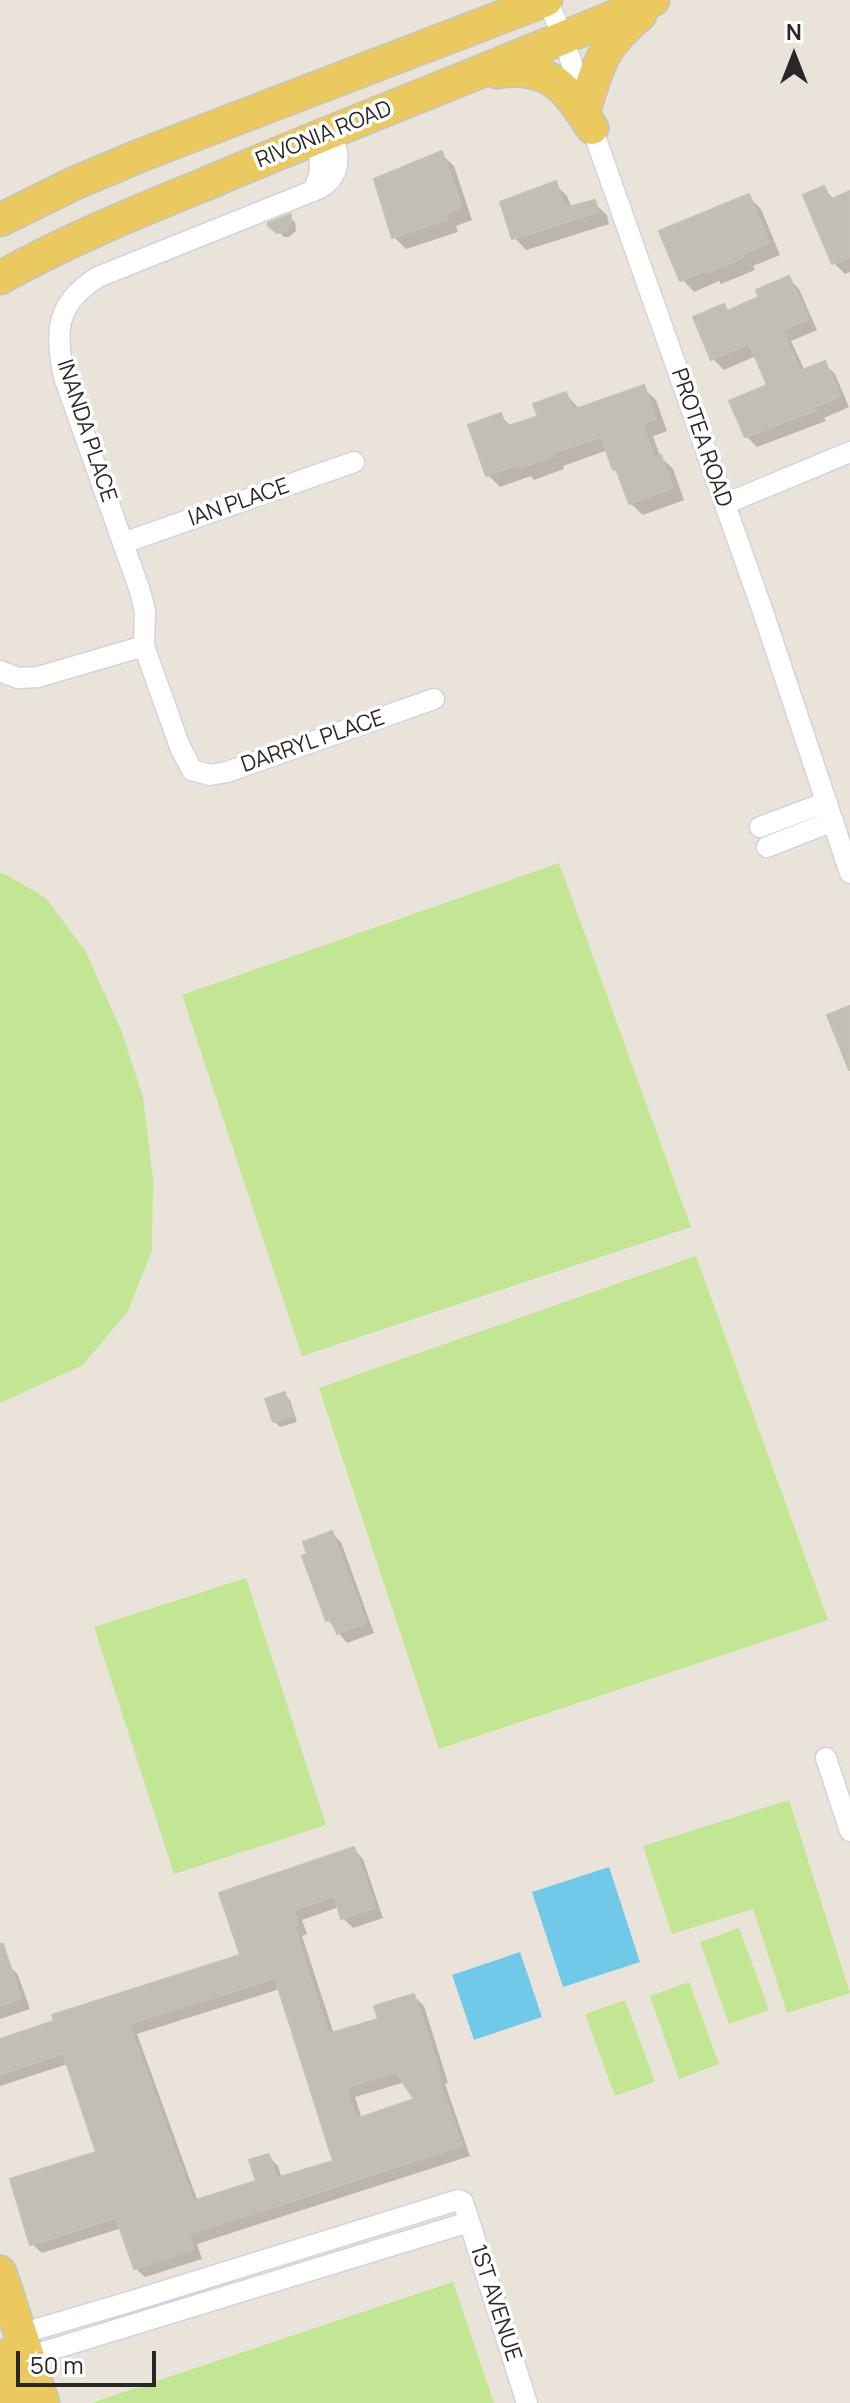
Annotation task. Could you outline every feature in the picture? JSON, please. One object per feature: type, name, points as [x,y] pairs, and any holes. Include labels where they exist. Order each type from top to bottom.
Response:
[{"type":"main road","name":"RIVONIA ROAD","points":[[0,220],[144,154],[547,0]]},
{"type":"main road","name":"RIVONIA ROAD","points":[[0,278],[80,236],[323,134],[467,77],[566,47],[655,0]]},
{"type":"main road","points":[[589,118],[602,55],[613,39],[655,0]]},
{"type":"main road","points":[[467,77],[502,71],[539,73],[561,85],[589,118]]},
{"type":"main road","points":[[0,2272],[16,2349],[15,2403]]},
{"type":"main road","points":[[16,2349],[43,2403]]},
{"type":"street","name":"PROTEA ROAD","points":[[547,0],[725,504],[850,873]]},
{"type":"street","name":"INANDA PLACE","points":[[192,770],[180,747],[144,646],[145,611],[140,591],[64,377],[59,333],[63,313],[82,287],[98,277],[326,184],[338,165],[338,150],[323,134]]},
{"type":"street","points":[[725,504],[850,452]]},
{"type":"street","name":"IAN PLACE","points":[[123,543],[354,462]]},
{"type":"street","points":[[0,671],[18,678],[38,677],[144,646]]},
{"type":"street","name":"DARRYL PLACE","points":[[192,770],[210,775],[227,772],[434,699]]},
{"type":"street","points":[[760,827],[830,812]]},
{"type":"street","points":[[767,847],[787,839],[830,812]]},
{"type":"street","points":[[826,1758],[850,1831]]},
{"type":"street","name":"1ST AVENUE","points":[[316,2243],[452,2201],[463,2202],[527,2403]]},
{"type":"street","points":[[16,2349],[232,2295],[469,2222]]},
{"type":"street","points":[[16,2349],[225,2272],[316,2243],[324,2267]]},
{"type":"street","points":[[225,2272],[232,2295]]},
{"type":"green space","points":[[559,863],[691,1227],[302,1356],[182,995]]},
{"type":"green space","points":[[0,873],[46,898],[86,952],[121,1030],[143,1097],[153,1179],[152,1250],[128,1311],[83,1365],[0,1403]]},
{"type":"green space","points":[[696,1256],[828,1620],[439,1749],[319,1388]]},
{"type":"green space","points":[[246,1578],[326,1825],[174,1874],[94,1627]]},
{"type":"green space","points":[[789,1800],[850,1993],[787,2013],[753,1909],[672,1934],[643,1846]]},
{"type":"green space","points":[[739,1928],[769,2010],[729,2024],[700,1942]]},
{"type":"green space","points":[[689,1982],[719,2064],[679,2079],[650,1996]]},
{"type":"green space","points":[[625,2000],[655,2082],[615,2096],[585,2014]]},
{"type":"green space","points":[[453,2282],[494,2403],[91,2403]]},
{"type":"water","points":[[609,1867],[640,1962],[563,1987],[532,1892]]},
{"type":"water","points":[[520,1952],[542,2017],[474,2040],[452,1975]]},
{"type":"building","points":[[442,151],[461,207],[445,214],[447,220],[392,238],[374,179]]},
{"type":"building","points":[[556,181],[565,208],[595,200],[598,212],[512,239],[500,202]]},
{"type":"building","points":[[824,186],[830,200],[850,191],[850,257],[832,264],[803,195]]},
{"type":"building","points":[[749,194],[769,243],[707,273],[706,270],[680,281],[659,231]]},
{"type":"building","points":[[291,214],[291,225],[283,232],[277,233],[268,226],[268,223]]},
{"type":"building","points":[[789,276],[808,319],[782,330],[800,371],[825,361],[840,396],[815,407],[817,410],[745,437],[729,401],[767,385],[753,352],[748,344],[711,360],[693,317],[724,304],[727,311],[759,297],[756,290]]},
{"type":"building","points":[[644,385],[656,419],[642,424],[654,457],[661,455],[673,488],[629,504],[601,437],[552,453],[553,457],[520,468],[519,464],[486,476],[468,425],[501,413],[506,427],[538,416],[533,404],[566,392],[573,410]]},
{"type":"building","points":[[850,1006],[850,1070],[849,1070],[827,1015]]},
{"type":"building","points":[[285,1392],[292,1416],[273,1422],[265,1399]]},
{"type":"building","points":[[332,1531],[366,1623],[337,1634],[331,1619],[326,1621],[302,1556],[307,1554],[303,1542]]},
{"type":"building","points":[[354,1847],[375,1908],[341,1919],[334,1896],[293,1910],[298,1925],[294,1926],[328,2034],[378,2019],[374,2006],[414,1994],[462,2146],[189,2234],[194,2249],[134,2269],[116,2218],[30,2245],[10,2179],[96,2152],[63,2053],[0,2074],[0,2039],[54,2021],[52,2015],[240,1955],[219,1893]],"holes":[[[275,1978],[333,2161],[277,2178],[269,2154],[249,2160],[256,2181],[193,2201],[129,2024]],[[396,2072],[414,2099],[356,2119],[346,2088]]]},
{"type":"building","points":[[0,1944],[3,1944],[21,1999],[0,2006]]}]
